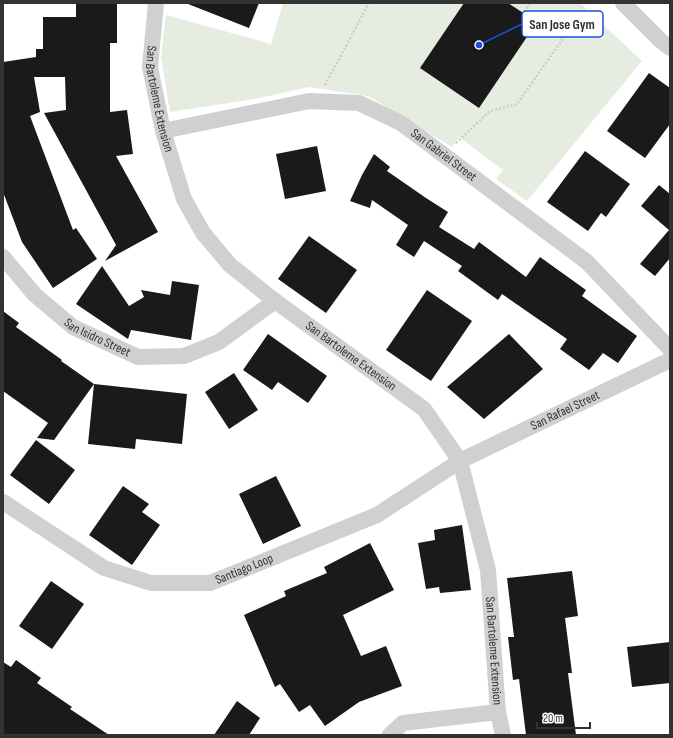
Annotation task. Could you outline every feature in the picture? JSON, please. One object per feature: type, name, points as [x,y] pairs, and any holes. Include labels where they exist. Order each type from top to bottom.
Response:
[{"type":"street","name":"San Bartoleme Extension","points":[[156,3],[150,67],[163,130],[184,199],[203,233],[230,265],[275,301],[424,409],[460,461],[488,570],[498,712],[503,735]]},
{"type":"street","points":[[623,3],[670,48]]},
{"type":"street","name":"San Gabriel Street","points":[[163,130],[309,101],[359,103],[401,124],[587,262],[670,350]]},
{"type":"street","name":"San Isidro Street","points":[[3,257],[35,295],[73,327],[138,357],[184,356],[219,342],[275,301]]},
{"type":"street","name":"San Rafael Street","points":[[460,461],[670,360]]},
{"type":"street","name":"Santiago Loop","points":[[3,502],[104,568],[151,583],[210,583],[377,515],[460,461]]},
{"type":"street","points":[[390,735],[403,723],[498,712]]},
{"type":"path","points":[[316,101],[369,3]]},
{"type":"path","points":[[455,144],[490,111],[517,104],[567,33],[525,11],[530,3]]},
{"type":"shaded area","points":[[283,3],[580,3],[642,61],[527,201],[496,179],[503,170],[459,137],[452,147],[368,96],[309,87],[255,99],[170,112],[161,57],[166,15],[271,44]]},
{"type":"building","points":[[76,3],[117,3],[117,43],[110,43],[110,112],[127,110],[133,154],[116,156],[158,232],[105,261],[116,245],[44,113],[66,110],[65,77],[34,77],[40,112],[30,116],[73,230],[76,228],[97,259],[53,288],[22,242],[3,192],[3,62],[36,57],[36,49],[43,49],[43,17],[76,17]]},
{"type":"building","points":[[188,3],[259,3],[249,28]]},
{"type":"building","points":[[464,3],[508,3],[537,22],[479,108],[420,68]]},
{"type":"building","points":[[649,73],[670,88],[670,124],[645,158],[607,131]]},
{"type":"building","points":[[317,146],[326,191],[285,199],[276,154]]},
{"type":"building","points":[[585,151],[630,184],[606,217],[601,213],[588,231],[547,202]]},
{"type":"building","points":[[374,154],[390,167],[387,171],[448,212],[439,227],[474,249],[479,242],[526,277],[540,257],[586,290],[582,296],[637,336],[618,363],[603,353],[589,370],[560,349],[567,339],[502,294],[498,300],[458,271],[462,266],[424,241],[414,257],[396,245],[408,225],[372,200],[370,208],[350,201]]},
{"type":"building","points":[[659,185],[670,194],[670,258],[655,276],[640,264],[669,230],[641,206]]},
{"type":"building","points":[[309,236],[357,270],[326,313],[278,279]]},
{"type":"building","points":[[102,266],[129,306],[144,297],[141,290],[170,295],[172,281],[199,285],[191,340],[131,330],[128,339],[76,304]]},
{"type":"building","points":[[427,290],[472,321],[431,381],[386,350]]},
{"type":"building","points":[[3,311],[19,323],[16,327],[94,384],[54,440],[37,438],[48,423],[3,391]]},
{"type":"building","points":[[268,334],[327,376],[308,403],[278,382],[272,390],[243,370]]},
{"type":"building","points":[[509,334],[543,369],[484,419],[447,387]]},
{"type":"building","points":[[234,373],[258,410],[229,429],[205,392]]},
{"type":"building","points":[[94,384],[187,394],[182,444],[136,439],[135,449],[88,444]]},
{"type":"building","points":[[36,440],[75,470],[49,504],[10,475]]},
{"type":"building","points":[[276,476],[301,526],[263,544],[239,494]]},
{"type":"building","points":[[123,486],[149,504],[142,512],[160,525],[132,565],[89,535]]},
{"type":"building","points":[[462,525],[471,590],[440,593],[439,587],[426,589],[418,543],[435,540],[434,530]]},
{"type":"building","points":[[370,543],[394,590],[343,615],[361,656],[386,646],[402,686],[359,702],[325,726],[310,705],[299,712],[280,684],[275,687],[244,615],[286,596],[284,591],[327,573],[324,567]]},
{"type":"building","points":[[572,571],[578,616],[565,618],[572,673],[568,673],[576,735],[526,735],[519,679],[513,680],[508,637],[514,637],[507,578]]},
{"type":"building","points":[[51,581],[84,604],[52,649],[19,626]]},
{"type":"building","points":[[670,642],[670,683],[632,687],[627,647]]},
{"type":"building","points":[[16,660],[41,678],[37,683],[72,707],[70,709],[109,735],[3,735],[3,662],[11,667]]},
{"type":"building","points":[[237,701],[260,718],[249,735],[214,735]]},
{"type":"place","name":"San Jose Gym","points":[[479,45]]}]
